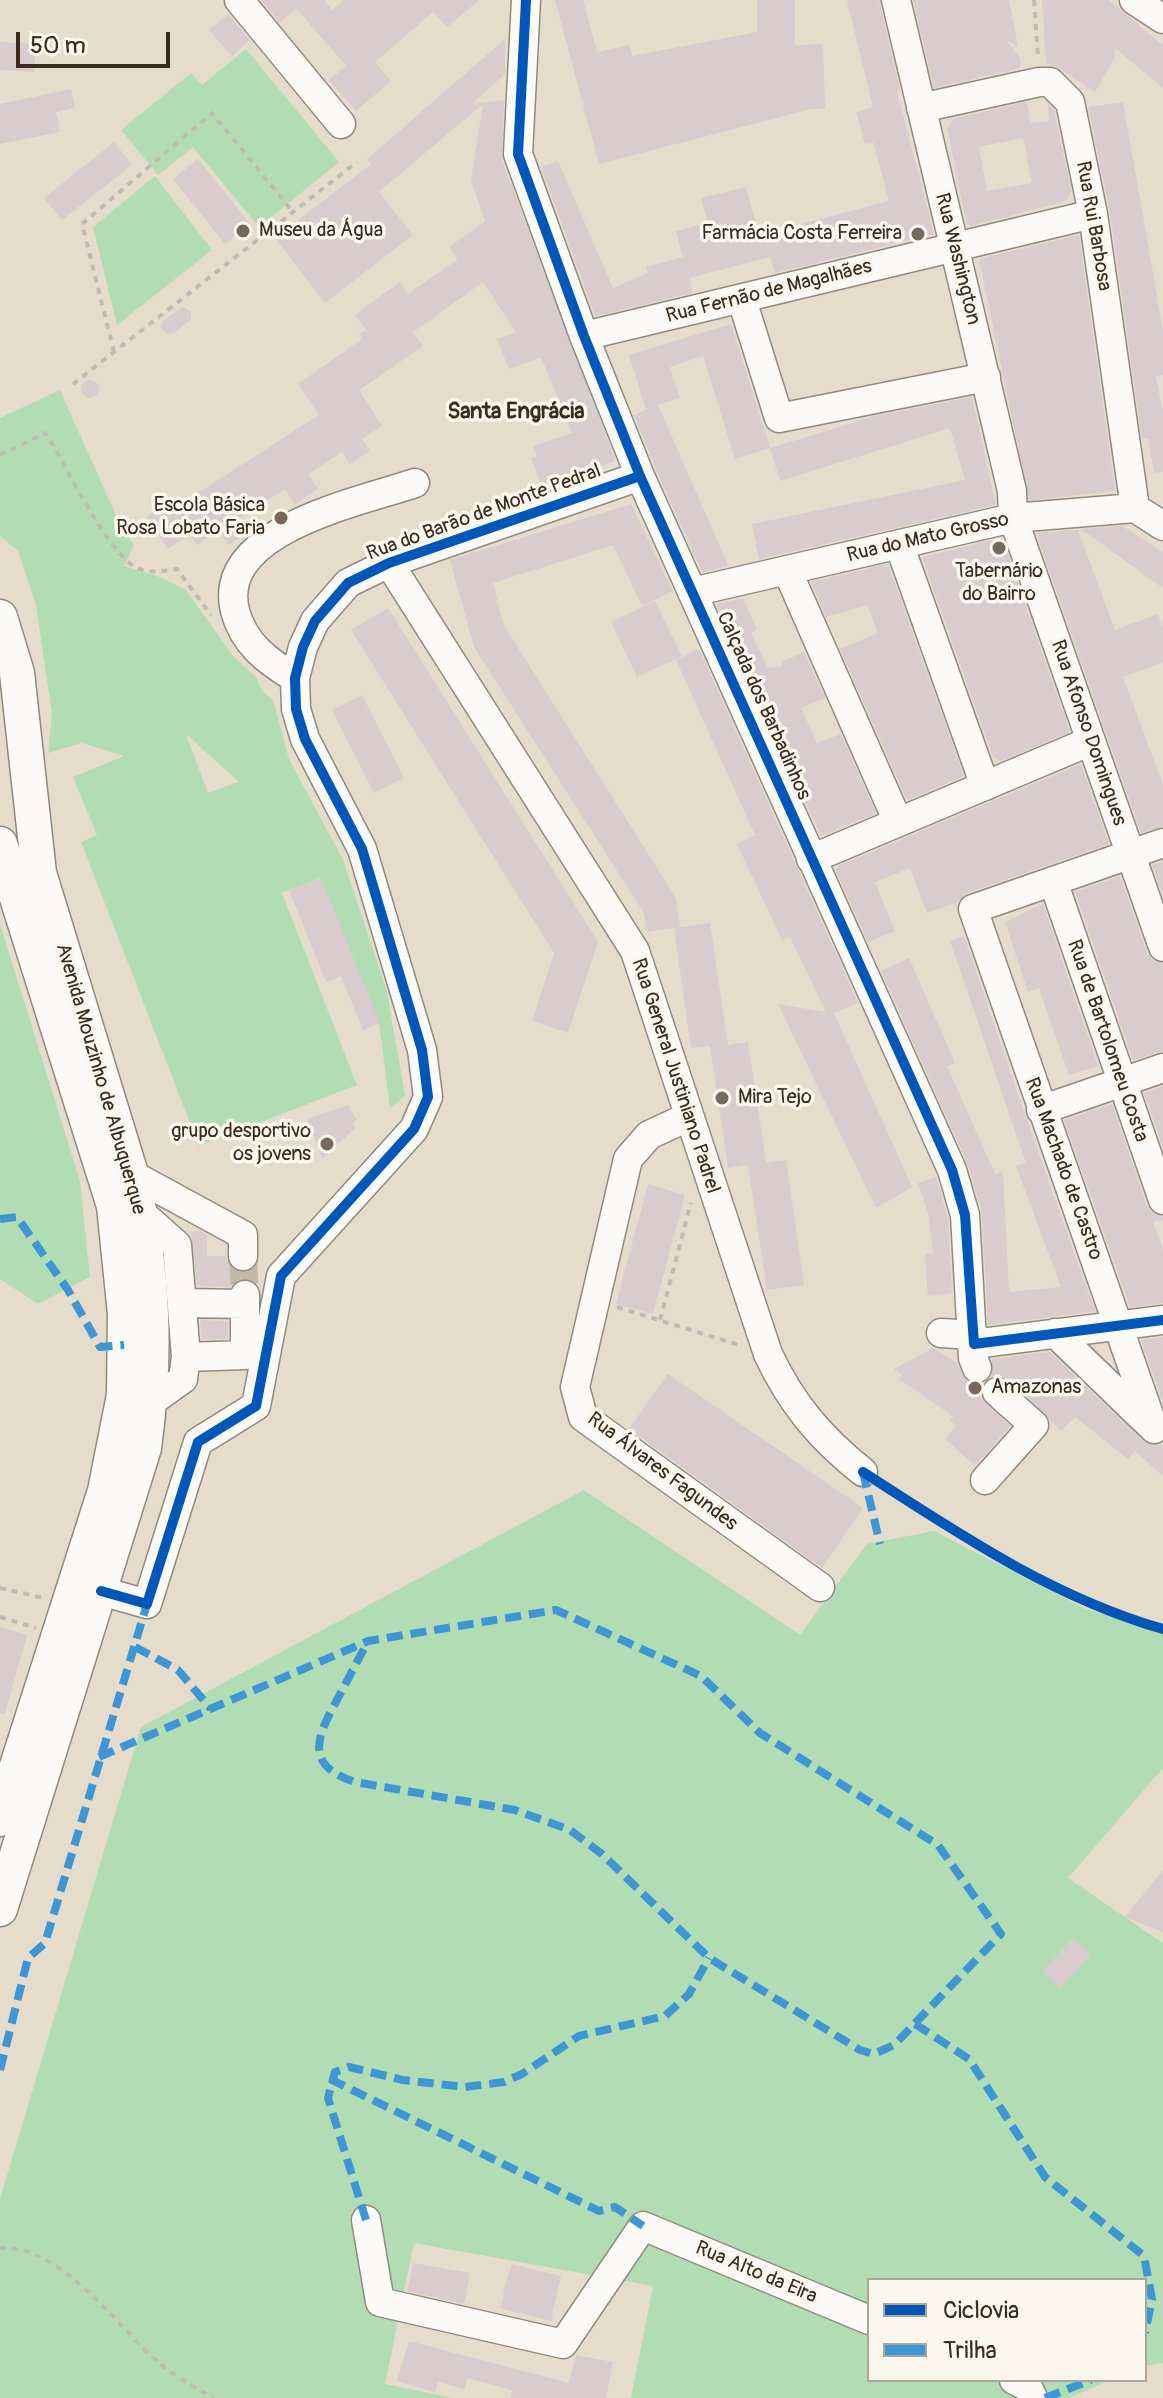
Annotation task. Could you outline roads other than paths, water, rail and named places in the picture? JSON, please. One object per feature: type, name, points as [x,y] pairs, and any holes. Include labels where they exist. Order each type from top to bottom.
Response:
[{"type":"main road","name":"Avenida Mouzinho de Albuquerque","points":[[0,617],[39,873],[131,1174],[140,1212],[154,1317],[151,1402],[144,1448],[0,1909]]},
{"type":"main road","name":"Avenida Mouzinho de Albuquerque","points":[[0,844],[114,1206],[125,1314],[124,1395],[105,1491],[0,1819]]},
{"type":"street","points":[[239,0],[341,124]]},
{"type":"street","name":"Calçada dos Barbadinhos","points":[[526,0],[518,154],[584,336],[640,476],[952,1170],[965,1215],[975,1349]]},
{"type":"street","name":"Rua Washington","points":[[896,0],[1012,491],[1013,518]]},
{"type":"street","points":[[1134,0],[1163,19]]},
{"type":"street","name":"Rua Rui Barbosa","points":[[921,108],[1039,82],[1050,82],[1070,102],[1093,214],[1135,508]]},
{"type":"street","name":"Rua Fernão de Magalhães","points":[[584,336],[1093,214]]},
{"type":"street","points":[[742,300],[779,418],[986,377]]},
{"type":"street","name":"Rua do Barão de Monte Pedral","points":[[101,1591],[147,1604],[198,1442],[256,1406],[281,1276],[414,1129],[428,1097],[422,1050],[362,849],[305,739],[296,709],[295,678],[303,647],[329,602],[348,583],[389,563],[640,476]]},
{"type":"street","points":[[295,678],[270,663],[248,641],[239,623],[234,588],[245,559],[278,532],[415,483]]},
{"type":"street","points":[[1135,508],[1163,526]]},
{"type":"street","name":"Rua do Mato Grosso","points":[[692,592],[1013,518],[1135,508]]},
{"type":"street","name":"Rua Afonso Domingues","points":[[1013,518],[1163,947]]},
{"type":"street","points":[[899,544],[985,786]]},
{"type":"street","name":"Rua General Justiniano Padrel","points":[[389,563],[635,951],[768,1354],[802,1415],[829,1445],[863,1472]]},
{"type":"street","points":[[787,570],[898,822]]},
{"type":"street","points":[[811,859],[1091,741]]},
{"type":"street","points":[[1053,881],[1163,843]]},
{"type":"street","name":"Rua Machado de Castro","points":[[1053,881],[973,909],[1041,1110],[1158,1434]]},
{"type":"street","name":"Rua de Bartolomeu Costa","points":[[1053,881],[1120,1083],[1163,1200]]},
{"type":"street","points":[[1041,1110],[1163,1068]]},
{"type":"street","name":"Rua Álvares Fagundes","points":[[688,1117],[649,1135],[628,1159],[575,1387],[583,1417],[820,1587]]},
{"type":"street","points":[[131,1174],[243,1235],[243,1256]]},
{"type":"street","points":[[140,1212],[177,1245],[183,1303],[186,1357],[183,1379],[151,1402]]},
{"type":"street","points":[[183,1303],[245,1299],[245,1355],[186,1357]]},
{"type":"street","points":[[941,1333],[975,1349],[1055,1333],[1163,1320]]},
{"type":"street","points":[[1055,1333],[1158,1434]]},
{"type":"street","points":[[985,1480],[1034,1425],[997,1392]]},
{"type":"street","name":"Rua Alto da Eira","points":[[366,2220],[380,2302],[563,2344],[643,2226],[867,2319]]},
{"type":"street","points":[[1018,2382],[1028,2387],[1033,2398]]},
{"type":"tunnel","points":[[243,1256],[245,1295]]},
{"type":"place","name":"Museu da Água","points":[[243,231]]},
{"type":"place","name":"Farmácia Costa Ferreira","points":[[918,234]]},
{"type":"place","name":"Escola Básica Rosa Lobato Faria","points":[[281,518]]},
{"type":"place","name":"Tabernário do Bairro","points":[[999,548]]},
{"type":"place","name":"Mira Tejo","points":[[722,1098]]},
{"type":"place","name":"grupo desportivo os jovens","points":[[327,1144]]},
{"type":"place","name":"Amazonas","points":[[975,1388]]},
{"type":"district","name":"Santa Engrácia","points":[[516,412]]}]
